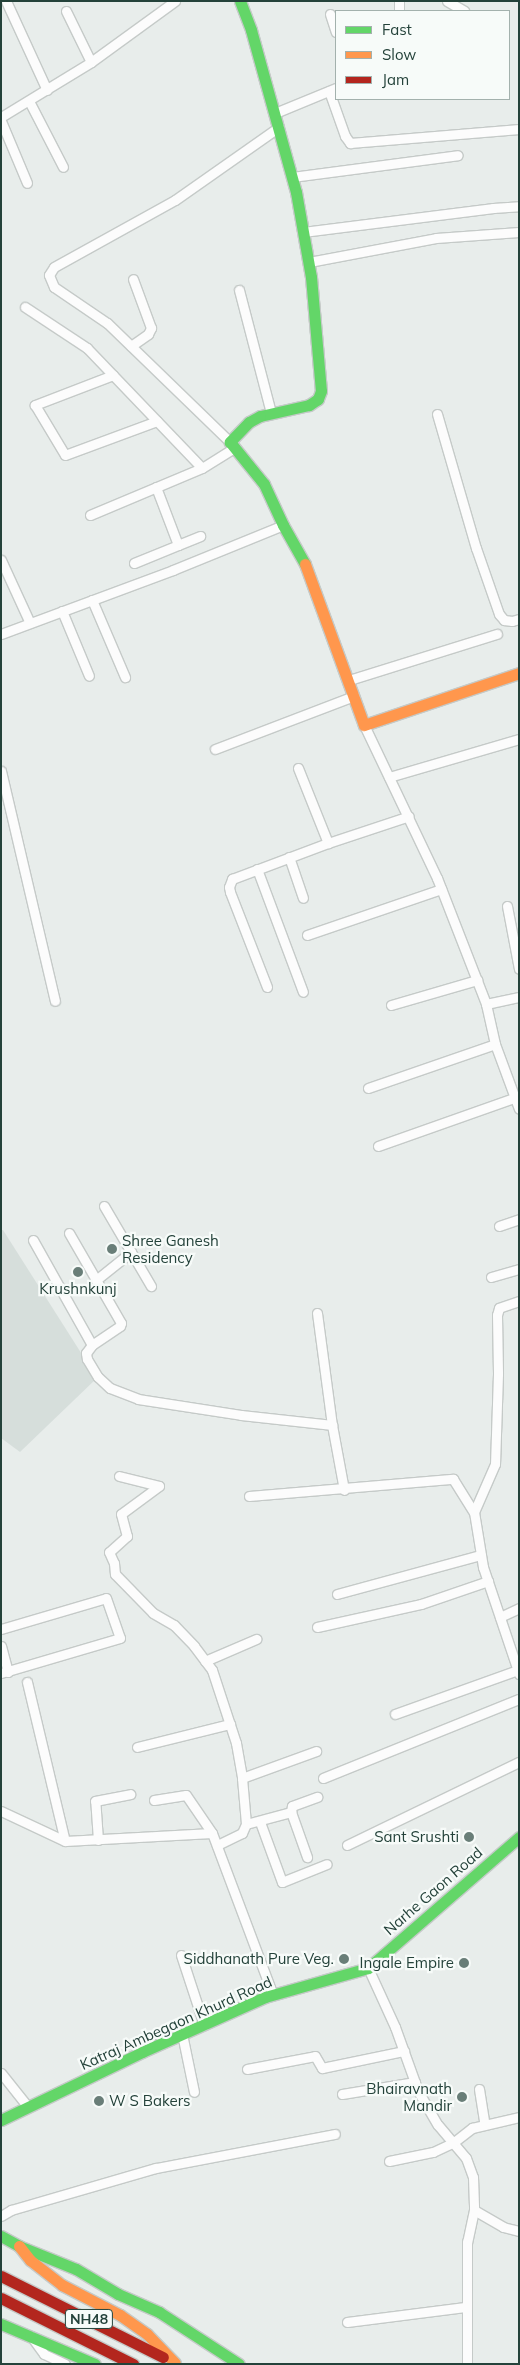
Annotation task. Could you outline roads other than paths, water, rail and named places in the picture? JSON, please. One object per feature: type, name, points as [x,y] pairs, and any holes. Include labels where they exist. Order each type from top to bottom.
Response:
[{"type":"main road","points":[[240,1],[251,30],[292,177],[309,262],[321,391],[318,398],[309,405],[260,416],[249,422],[232,445],[264,484],[318,590],[364,725],[518,675]]},
{"type":"main road","name":"Narhe Gaon Road","points":[[368,1968],[519,1837]]},
{"type":"main road","name":"Katraj Ambegaon Khurd Road","points":[[1,2120],[182,2034],[273,1995],[368,1968]]},
{"type":"main road","points":[[1,2236],[19,2246],[76,2270],[118,2294],[158,2312],[239,2364]]},
{"type":"main road","points":[[19,2246],[30,2260],[62,2285],[120,2315],[147,2334],[176,2363]]},
{"type":"main road","name":"NH48","points":[[1,2276],[176,2363]]},
{"type":"main road","name":"NH48","points":[[1,2298],[133,2364]]},
{"type":"main road","points":[[1,2324],[95,2364]]},
{"type":"street","points":[[6,1],[47,90]]},
{"type":"street","points":[[27,183],[1,119],[91,62],[175,1]]},
{"type":"street","points":[[446,1],[462,10]]},
{"type":"street","points":[[66,11],[91,62]]},
{"type":"street","points":[[330,14],[335,29]]},
{"type":"street","points":[[275,113],[333,89]]},
{"type":"street","points":[[336,100],[345,136],[350,143],[519,129]]},
{"type":"street","points":[[28,102],[63,167]]},
{"type":"street","points":[[90,515],[202,468],[232,445],[107,322],[54,286],[49,275],[50,270],[175,200],[279,127]]},
{"type":"street","points":[[292,177],[458,155]]},
{"type":"street","points":[[303,232],[519,206]]},
{"type":"street","points":[[309,262],[436,238],[519,232]]},
{"type":"street","points":[[131,346],[148,334],[151,328],[133,279]]},
{"type":"street","points":[[239,290],[271,414]]},
{"type":"street","points":[[25,307],[87,348],[202,468]]},
{"type":"street","points":[[113,375],[35,405],[65,455],[156,421]]},
{"type":"street","points":[[437,414],[476,548],[499,614],[504,620],[512,621],[519,619]]},
{"type":"street","points":[[156,487],[178,545]]},
{"type":"street","points":[[1,634],[284,526]]},
{"type":"street","points":[[134,563],[200,536]]},
{"type":"street","points":[[1,560],[30,623]]},
{"type":"street","points":[[92,600],[125,678]]},
{"type":"street","points":[[62,611],[89,676]]},
{"type":"street","points":[[349,680],[497,634]]},
{"type":"street","points":[[215,750],[354,696]]},
{"type":"street","points":[[364,725],[409,816],[442,889],[486,1004],[495,1044],[516,1096],[519,1109]]},
{"type":"street","points":[[389,777],[519,739]]},
{"type":"street","points":[[298,768],[328,843]]},
{"type":"street","points":[[1,771],[55,1001]]},
{"type":"street","points":[[267,986],[229,887],[232,879],[328,843],[409,816]]},
{"type":"street","points":[[289,857],[304,898]]},
{"type":"street","points":[[257,869],[302,992]]},
{"type":"street","points":[[307,935],[442,889]]},
{"type":"street","points":[[507,906],[519,969]]},
{"type":"street","points":[[391,1005],[477,980]]},
{"type":"street","points":[[486,1004],[519,997]]},
{"type":"street","points":[[368,1088],[495,1044]]},
{"type":"street","points":[[378,1146],[516,1096]]},
{"type":"street","points":[[104,1206],[151,1286]]},
{"type":"street","points":[[498,1226],[519,1219]]},
{"type":"street","points":[[69,1233],[121,1323],[120,1326],[86,1352],[87,1359],[98,1377],[110,1388],[138,1398],[241,1415],[332,1425]]},
{"type":"street","points":[[33,1240],[92,1346]]},
{"type":"street","points":[[96,1280],[131,1252]]},
{"type":"street","points":[[491,1277],[519,1269]]},
{"type":"street","points":[[474,1512],[495,1464],[498,1374],[497,1315],[499,1308],[519,1301]]},
{"type":"street","points":[[317,1313],[332,1425],[344,1490]]},
{"type":"street","points":[[119,1476],[159,1486],[120,1514],[127,1536],[109,1552],[114,1563],[115,1574],[153,1613],[174,1625],[212,1670],[236,1743],[242,1778],[246,1824],[242,1834],[217,1845]]},
{"type":"street","points":[[249,1496],[344,1490],[453,1479],[474,1512],[481,1555],[488,1582],[518,1672],[395,1714]]},
{"type":"street","points":[[337,1594],[481,1555]]},
{"type":"street","points":[[316,1627],[421,1604],[488,1582]]},
{"type":"street","points":[[1,1629],[106,1598],[120,1638],[5,1672],[1,1646]]},
{"type":"street","points":[[500,1616],[519,1608]]},
{"type":"street","points":[[205,1661],[256,1639]]},
{"type":"street","points":[[27,1682],[65,1841]]},
{"type":"street","points":[[323,1778],[519,1698]]},
{"type":"street","points":[[137,1747],[230,1724]]},
{"type":"street","points":[[242,1778],[316,1752]]},
{"type":"street","points":[[347,1845],[519,1762]]},
{"type":"street","points":[[98,1840],[95,1802],[130,1794]]},
{"type":"street","points":[[154,1800],[186,1795],[212,1833],[273,1995]]},
{"type":"street","points":[[307,1857],[291,1812],[292,1806],[318,1798]]},
{"type":"street","points":[[1,1810],[65,1841],[212,1833]]},
{"type":"street","points":[[246,1824],[260,1822],[291,1812]]},
{"type":"street","points":[[260,1822],[282,1882],[327,1864]]},
{"type":"street","points":[[181,1955],[204,2025]]},
{"type":"street","points":[[368,1968],[395,2026],[415,2082],[438,2125],[466,2158],[473,2177],[474,2210],[467,2242],[467,2364]]},
{"type":"street","points":[[182,2034],[194,2092]]},
{"type":"street","points":[[247,2069],[315,2056],[322,2068],[404,2051]]},
{"type":"street","points":[[1,2073],[28,2107]]},
{"type":"street","points":[[342,2094],[415,2082]]},
{"type":"street","points":[[479,2089],[485,2125]]},
{"type":"street","points":[[389,2161],[433,2152],[454,2142],[472,2128],[519,2117]]},
{"type":"street","points":[[1,2216],[11,2210],[156,2168],[335,2134]]},
{"type":"street","points":[[474,2210],[503,2227],[519,2231]]},
{"type":"street","points":[[347,2322],[466,2307]]},
{"type":"street","points":[[31,2336],[44,2354],[65,2364]]},
{"type":"place","name":"Shree Ganesh Residency","points":[[112,1249]]},
{"type":"place","name":"Krushnkunj","points":[[78,1272]]},
{"type":"place","name":"Sant Srushti","points":[[469,1837]]},
{"type":"place","name":"Siddhanath Pure Veg.","points":[[344,1959]]},
{"type":"place","name":"Ingale Empire","points":[[464,1963]]},
{"type":"place","name":"Bhairavnath Mandir","points":[[462,2097]]},
{"type":"place","name":"W S Bakers","points":[[99,2101]]}]
